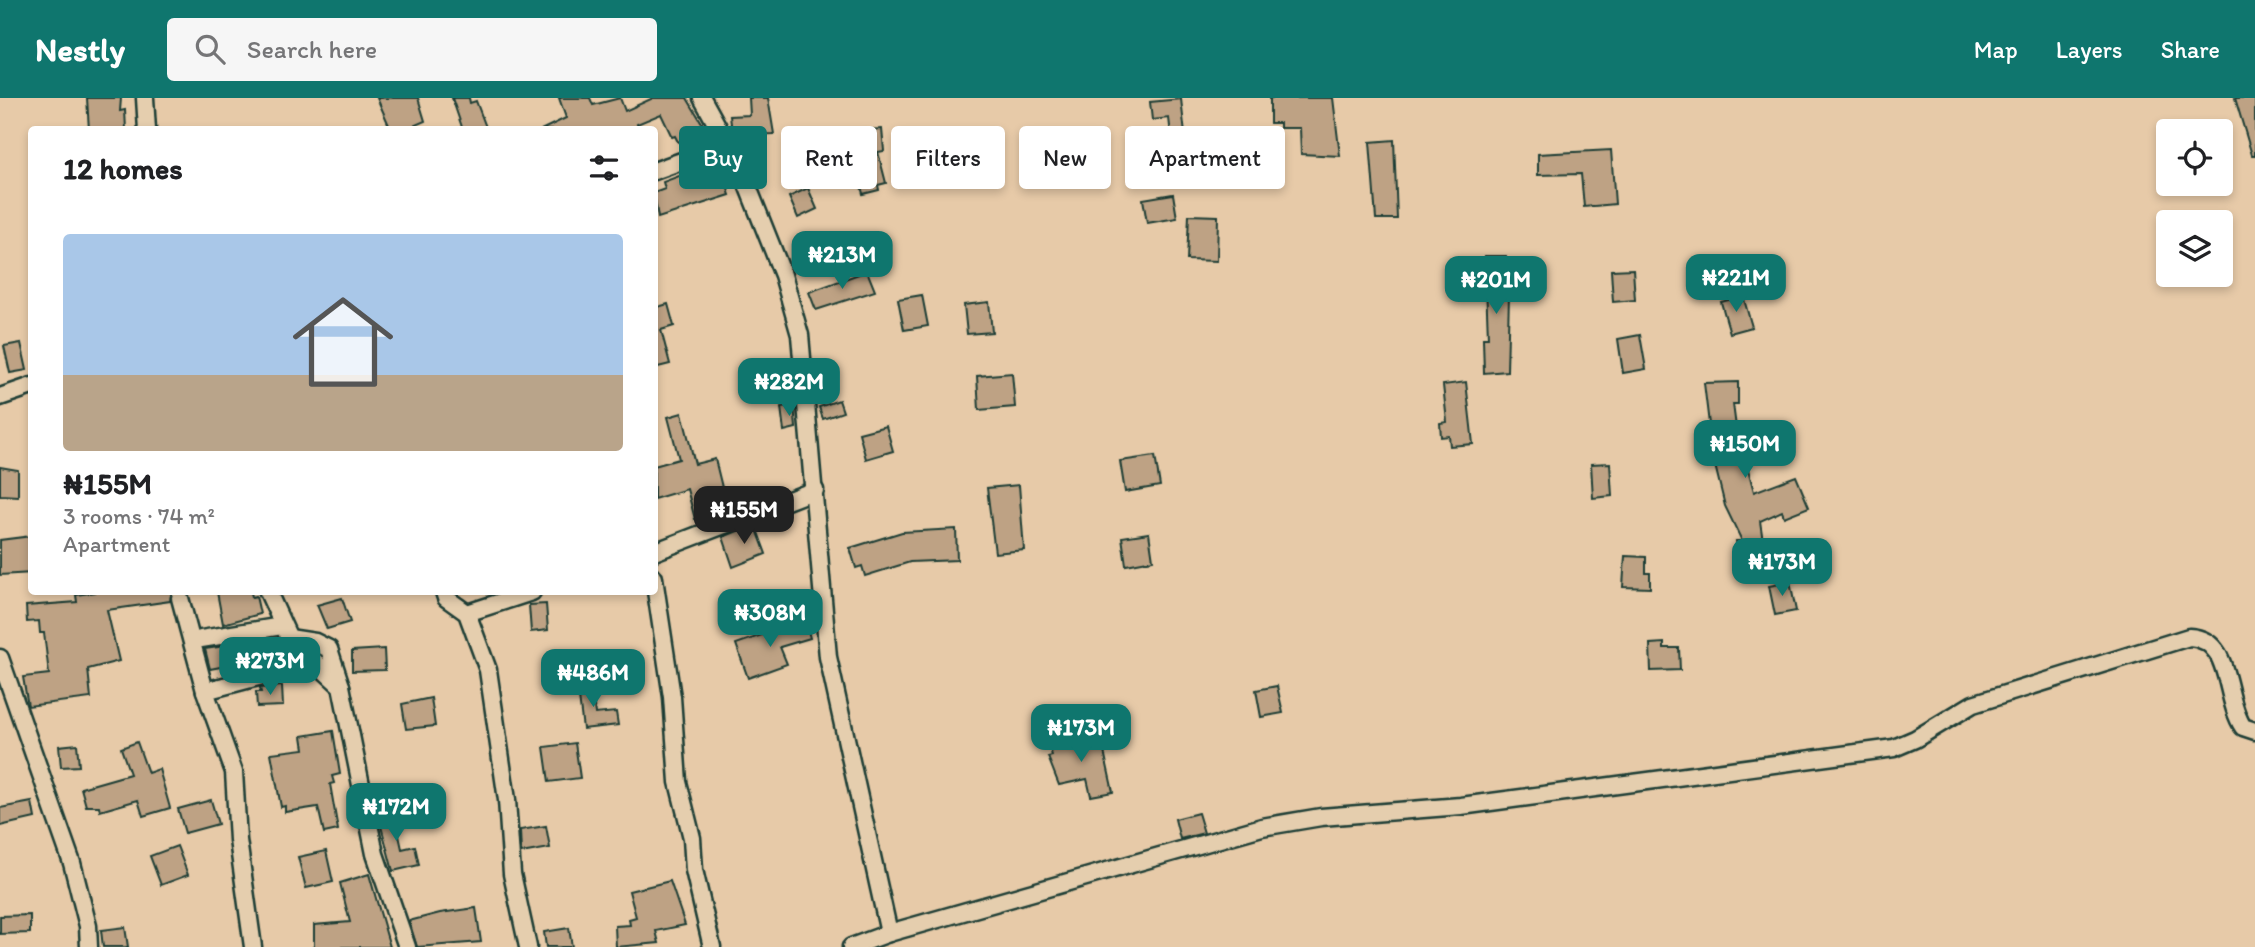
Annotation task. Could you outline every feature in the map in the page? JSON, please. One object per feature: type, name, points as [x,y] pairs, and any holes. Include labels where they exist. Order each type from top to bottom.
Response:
[{"type":"street","points":[[145,98],[147,126]]},
{"type":"street","points":[[702,98],[717,126]]},
{"type":"street","points":[[658,170],[679,162]]},
{"type":"street","points":[[749,189],[783,275],[800,334],[828,657],[889,933]]},
{"type":"street","points":[[0,397],[28,387]]},
{"type":"street","points":[[658,550],[815,490]]},
{"type":"street","points":[[269,595],[286,632],[341,686],[375,854],[407,947]]},
{"type":"street","points":[[445,595],[467,613],[488,670],[508,800],[512,874],[528,947]]},
{"type":"street","points":[[467,613],[523,595]]},
{"type":"street","points":[[657,595],[672,697],[678,782],[692,838],[694,870],[712,947]]},
{"type":"street","points":[[180,598],[205,691],[234,772],[238,840],[253,947]]},
{"type":"street","points":[[201,639],[286,632]]},
{"type":"street","points":[[205,691],[262,676],[286,659],[286,632]]},
{"type":"street","points":[[851,947],[889,933],[1262,827],[1321,817],[1461,806],[1894,748],[1915,739],[1973,704],[2189,637],[2203,638],[2213,643],[2236,717],[2243,727],[2255,731]]},
{"type":"street","points":[[0,658],[72,863],[89,926],[89,947]]},
{"type":"building","points":[[87,98],[121,98],[120,111],[125,110],[126,126],[89,126]]},
{"type":"building","points":[[377,98],[418,98],[425,121],[413,126],[389,126]]},
{"type":"building","points":[[452,98],[469,98],[470,103],[476,101],[485,126],[462,126]]},
{"type":"building","points":[[559,98],[590,98],[593,105],[620,98],[625,111],[653,98],[687,98],[704,126],[679,126],[678,142],[675,136],[672,137],[661,114],[638,126],[549,126],[566,118]]},
{"type":"building","points":[[749,98],[768,98],[774,134],[767,134],[767,126],[731,126],[730,116],[750,115]]},
{"type":"building","points":[[1270,98],[1333,98],[1340,156],[1301,154],[1300,128],[1285,128],[1280,126],[1280,123],[1270,123]]},
{"type":"building","points":[[2235,98],[2255,98],[2255,155],[2252,155]]},
{"type":"building","points":[[1181,99],[1184,126],[1170,126],[1169,118],[1152,120],[1150,102]]},
{"type":"building","points":[[877,129],[882,129],[884,151],[878,152],[886,183],[878,185],[879,190],[863,194],[862,189],[877,189]]},
{"type":"building","points":[[1394,140],[1397,219],[1376,219],[1370,142]]},
{"type":"building","points":[[1611,150],[1615,204],[1584,207],[1581,174],[1538,175],[1538,154]]},
{"type":"building","points":[[679,176],[679,189],[728,189],[730,195],[658,218],[658,192],[665,189],[663,182]]},
{"type":"building","points":[[808,189],[817,209],[798,218],[789,197]]},
{"type":"building","points":[[1173,194],[1177,218],[1147,223],[1143,199]]},
{"type":"building","points":[[1189,215],[1218,216],[1217,261],[1187,260]]},
{"type":"building","points":[[1485,256],[1506,256],[1505,295],[1509,295],[1507,371],[1484,373],[1483,338],[1488,338]]},
{"type":"building","points":[[1633,269],[1635,300],[1613,302],[1611,270]]},
{"type":"building","points":[[867,271],[875,291],[816,310],[809,292]]},
{"type":"building","points":[[922,295],[928,326],[904,330],[898,299]]},
{"type":"building","points":[[1743,296],[1752,327],[1730,333],[1721,302]]},
{"type":"building","points":[[989,302],[992,332],[967,334],[964,305]]},
{"type":"building","points":[[668,304],[674,326],[661,330],[670,364],[658,367],[658,307]]},
{"type":"building","points":[[1640,335],[1646,369],[1623,373],[1618,339]]},
{"type":"building","points":[[21,343],[27,370],[10,373],[4,346]]},
{"type":"building","points":[[1012,373],[1015,407],[979,410],[977,376]]},
{"type":"building","points":[[1466,382],[1473,444],[1450,446],[1449,436],[1441,437],[1440,423],[1447,422],[1443,385]]},
{"type":"building","points":[[1738,382],[1738,404],[1733,404],[1739,451],[1743,450],[1754,492],[1796,476],[1809,507],[1784,517],[1782,511],[1760,521],[1767,569],[1741,574],[1736,541],[1742,541],[1725,506],[1713,457],[1704,383]]},
{"type":"building","points":[[839,400],[843,412],[823,419],[819,407]]},
{"type":"building","points":[[794,405],[796,428],[784,431],[781,407]]},
{"type":"building","points":[[682,413],[695,464],[715,459],[728,512],[695,519],[687,489],[658,498],[658,465],[679,459],[668,417]]},
{"type":"building","points":[[886,426],[893,451],[866,459],[859,433]]},
{"type":"building","points":[[1155,456],[1160,486],[1125,492],[1120,461]]},
{"type":"building","points":[[1610,463],[1612,496],[1593,498],[1591,464]]},
{"type":"building","points":[[0,467],[18,470],[18,496],[0,495]]},
{"type":"building","points":[[1019,485],[1024,550],[995,553],[987,488]]},
{"type":"building","points":[[755,524],[766,554],[733,567],[723,537]]},
{"type":"building","points":[[956,529],[957,560],[910,562],[865,576],[862,566],[856,568],[850,548],[902,532]]},
{"type":"building","points":[[1149,533],[1153,560],[1126,565],[1122,537]]},
{"type":"building","points":[[28,536],[28,573],[0,575],[0,540]]},
{"type":"building","points":[[1625,556],[1646,557],[1650,588],[1623,587]]},
{"type":"building","points":[[1790,582],[1796,611],[1775,615],[1769,586]]},
{"type":"building","points":[[76,595],[171,595],[170,601],[107,610],[119,661],[88,669],[91,698],[28,706],[23,677],[49,674],[44,633],[40,633],[39,621],[27,622],[26,606],[77,602]]},
{"type":"building","points":[[218,595],[256,596],[260,614],[223,624]]},
{"type":"building","points":[[342,598],[350,622],[327,629],[317,605]]},
{"type":"building","points":[[546,604],[548,630],[531,632],[529,605]]},
{"type":"building","points":[[805,620],[810,638],[780,647],[787,664],[748,678],[736,644]]},
{"type":"building","points":[[1664,643],[1664,648],[1679,648],[1680,670],[1651,671],[1650,644]]},
{"type":"building","points":[[232,645],[236,664],[210,669],[205,649]]},
{"type":"building","points":[[384,649],[385,670],[352,671],[352,651]]},
{"type":"building","points":[[591,679],[595,714],[616,712],[618,725],[583,729],[577,681]]},
{"type":"building","points":[[282,686],[283,706],[257,707],[256,692],[261,692],[260,688]]},
{"type":"building","points":[[1277,686],[1283,713],[1261,717],[1256,690]]},
{"type":"building","points":[[431,698],[435,726],[406,729],[402,704]]},
{"type":"building","points":[[333,731],[340,774],[332,776],[334,783],[330,784],[338,830],[324,833],[318,807],[285,812],[285,806],[281,807],[271,753],[304,749],[302,736]]},
{"type":"building","points":[[1092,734],[1094,744],[1102,742],[1113,792],[1091,796],[1087,779],[1059,785],[1048,757],[1052,756],[1049,744]]},
{"type":"building","points":[[137,742],[148,773],[159,769],[170,808],[143,816],[138,800],[100,811],[99,806],[86,806],[81,788],[130,774],[121,748]]},
{"type":"building","points":[[575,743],[580,778],[549,782],[544,747]]},
{"type":"building","points":[[77,744],[79,766],[61,767],[59,746]]},
{"type":"building","points":[[211,800],[218,824],[185,833],[178,809]]},
{"type":"building","points":[[32,802],[35,818],[0,826],[0,808]]},
{"type":"building","points":[[393,808],[402,849],[415,846],[419,865],[393,871],[377,811]]},
{"type":"building","points":[[1198,813],[1204,833],[1180,839],[1175,819]]},
{"type":"building","points":[[546,826],[550,848],[521,853],[520,830]]},
{"type":"building","points":[[177,846],[188,875],[161,885],[150,856]]},
{"type":"building","points":[[326,851],[333,882],[306,888],[298,857]]},
{"type":"building","points":[[369,874],[390,947],[314,947],[314,925],[350,922],[340,883]]},
{"type":"building","points":[[670,881],[685,925],[656,931],[659,943],[616,947],[615,926],[630,925],[629,919],[636,917],[629,891]]},
{"type":"building","points":[[476,908],[481,942],[417,947],[409,921]]},
{"type":"building","points":[[30,915],[30,933],[0,934],[0,916]]},
{"type":"building","points":[[125,927],[128,947],[103,947],[101,930]]},
{"type":"building","points":[[569,928],[572,947],[546,947],[544,932]]}]
